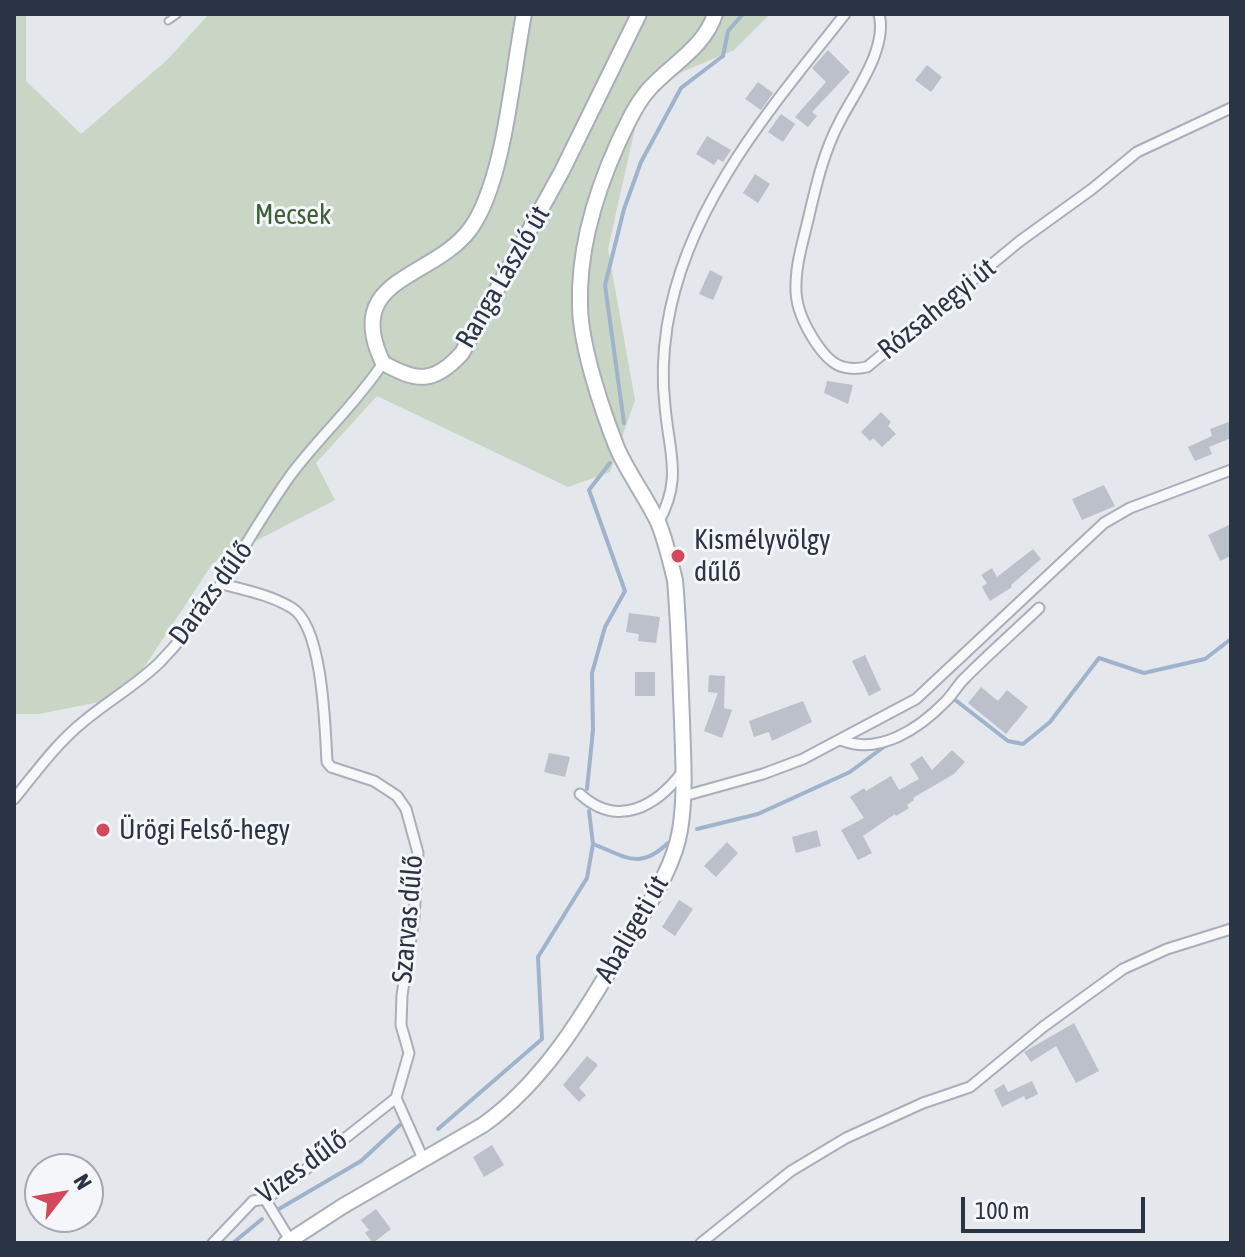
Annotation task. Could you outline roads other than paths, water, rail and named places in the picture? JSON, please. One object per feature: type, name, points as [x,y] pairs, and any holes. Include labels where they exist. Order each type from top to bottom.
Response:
[{"type":"main road","name":"Ranga László út","points":[[524,14],[499,153],[485,201],[472,227],[446,254],[384,291],[372,322],[371,336],[383,363],[416,379],[438,374],[462,353],[562,171],[639,14]]},
{"type":"main road","name":"Abaligeti út","points":[[288,1241],[504,1110],[560,1047],[656,892],[676,846],[684,796],[675,580],[658,523],[618,449],[590,362],[580,294],[588,228],[618,143],[650,87],[699,43],[715,14]]},
{"type":"street","points":[[658,523],[669,505],[674,485],[663,364],[676,285],[712,200],[741,148],[845,14]]},
{"type":"street","name":"Rózsahegyi út","points":[[879,14],[882,23],[879,42],[862,85],[839,123],[817,178],[797,261],[796,296],[805,327],[821,351],[838,366],[850,370],[867,367],[1020,241],[1137,152],[1231,108]]},
{"type":"street","name":"Darázs dűlő","points":[[14,799],[56,747],[81,723],[160,662],[222,584],[291,475],[383,363]]},
{"type":"street","points":[[684,796],[763,774],[803,759],[916,699],[1104,523],[1130,508],[1231,470]]},
{"type":"street","name":"Szarvas dűlő","points":[[222,584],[266,596],[296,610],[316,647],[327,762],[331,767],[374,781],[397,796],[406,809],[418,853],[414,918],[402,995],[401,1025],[409,1053],[396,1098]]},
{"type":"street","points":[[841,740],[861,746],[887,742],[906,731],[947,701],[961,682],[1039,608]]},
{"type":"street","points":[[580,794],[591,804],[618,811],[638,811],[675,783],[683,771]]},
{"type":"street","points":[[701,1243],[791,1171],[846,1138],[923,1103],[970,1087],[1067,1008],[1123,969],[1167,949],[1231,929]]},
{"type":"street","points":[[396,1098],[424,1161]]},
{"type":"street","name":"Vizes dűlő","points":[[213,1243],[253,1201],[265,1199],[396,1098]]},
{"type":"street","points":[[265,1199],[288,1241]]},
{"type":"lane","points":[[168,21],[178,14]]},
{"type":"waterway","points":[[624,423],[605,285],[624,209],[641,162],[681,88],[723,56],[728,31],[743,14]]},
{"type":"waterway","points":[[587,789],[593,730],[592,673],[605,627],[625,591],[589,490],[610,463]]},
{"type":"waterway","points":[[951,702],[954,699],[1008,741],[1023,744],[1050,722],[1099,658],[1144,673],[1205,659],[1231,639]]},
{"type":"waterway","points":[[697,829],[758,814],[850,772],[885,746]]},
{"type":"waterway","points":[[438,1129],[542,1039],[538,957],[587,878],[593,844],[589,811]]},
{"type":"waterway","points":[[593,844],[640,859],[658,852],[668,843]]},
{"type":"waterway","points":[[279,1209],[361,1161],[401,1124]]},
{"type":"waterway","points":[[233,1243],[262,1219]]},
{"type":"place","name":"Kismélyvölgy dűlő","points":[[678,556]]},
{"type":"place","name":"Ürögi Felső-hegy","points":[[103,830]]},
{"type":"park label","name":"Mecsek","points":[[293,215]]}]
